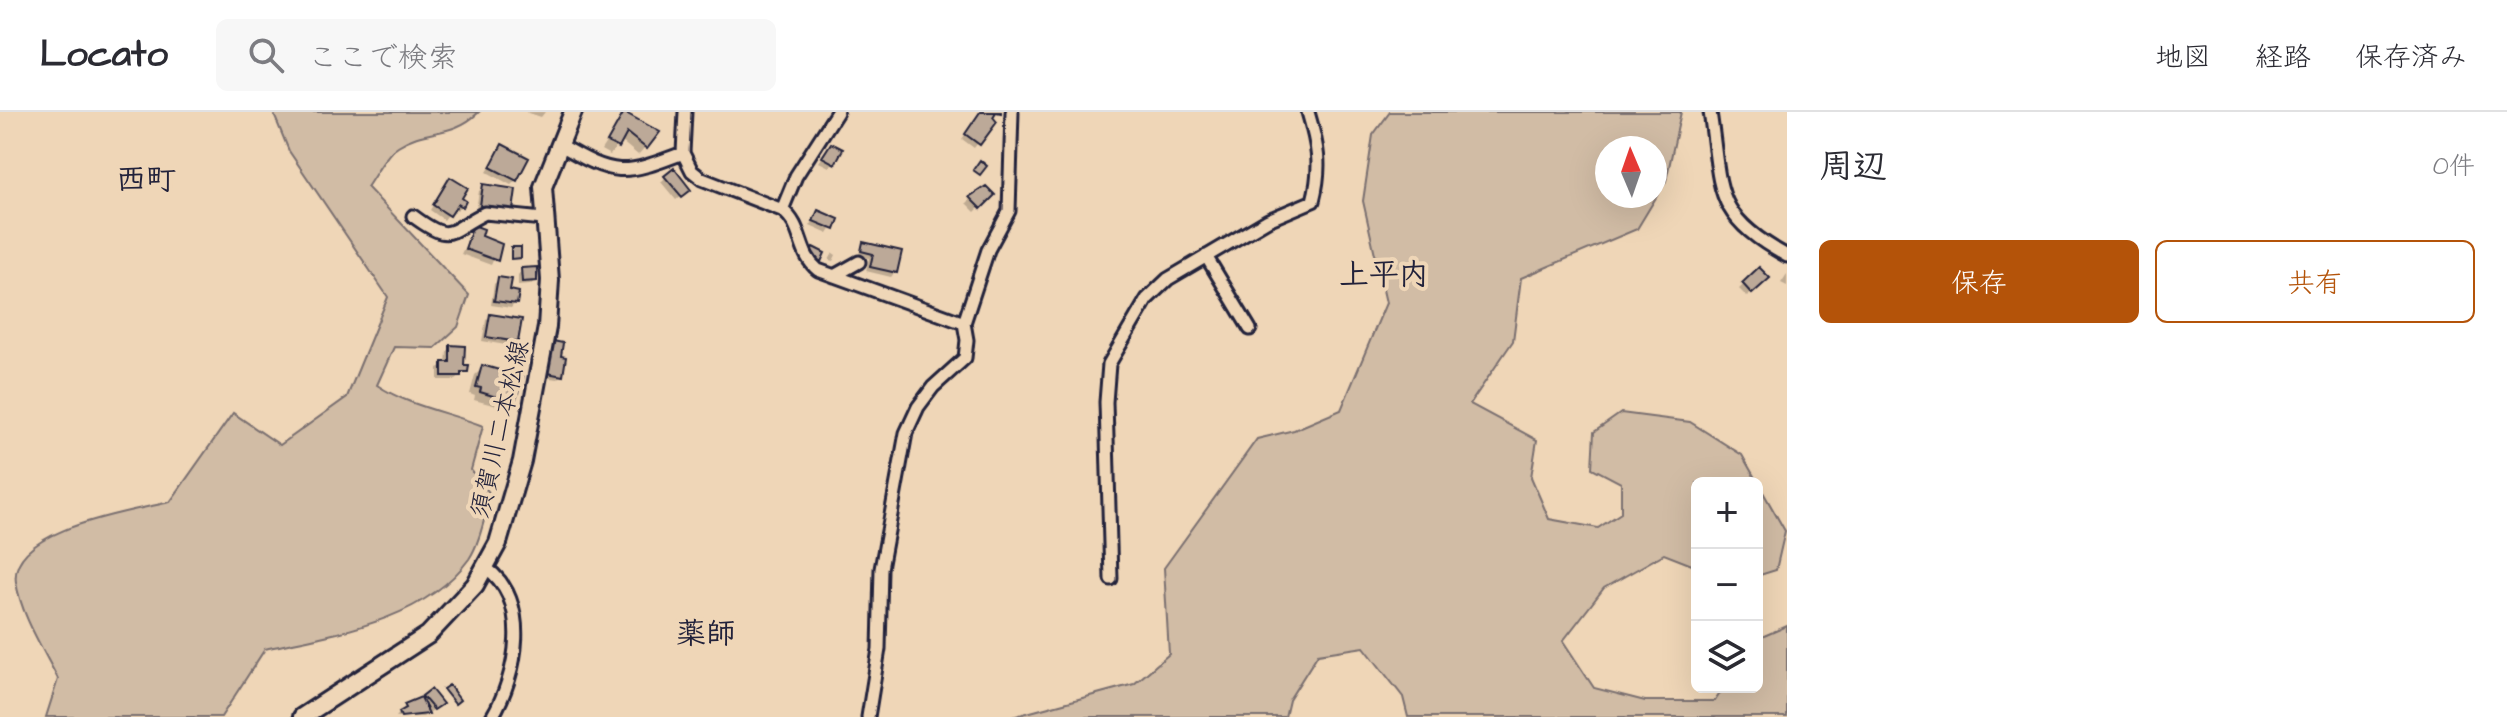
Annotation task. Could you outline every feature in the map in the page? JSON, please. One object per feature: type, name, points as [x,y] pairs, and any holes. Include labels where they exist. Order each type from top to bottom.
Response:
[{"type":"main road","name":"須賀川二本松線","points":[[302,717],[428,635],[450,614],[486,568],[513,501],[547,327],[550,280],[543,219],[543,187],[573,112]]},
{"type":"street","points":[[685,112],[683,153],[692,171],[702,179],[782,210],[799,229],[802,251],[809,263],[834,276],[964,323]]},
{"type":"street","points":[[782,210],[796,176],[837,112]]},
{"type":"street","points":[[868,717],[879,649],[881,569],[906,433],[918,407],[933,387],[965,358],[967,340],[964,323],[988,250],[1009,211],[1013,180],[1012,112]]},
{"type":"street","points":[[1111,579],[1106,402],[1109,364],[1147,299],[1168,279],[1268,220],[1313,201],[1320,178],[1317,140],[1308,112]]},
{"type":"street","points":[[1710,112],[1720,190],[1731,211],[1754,238],[1787,256]]},
{"type":"street","points":[[559,144],[593,163],[626,172],[683,153]]},
{"type":"street","points":[[413,216],[444,235],[452,234],[485,213],[543,219]]},
{"type":"street","points":[[1206,256],[1250,329]]},
{"type":"street","points":[[834,276],[859,262]]},
{"type":"street","points":[[486,568],[509,591],[513,616],[513,665],[505,693],[492,717]]},
{"type":"shaded area","points":[[273,112],[479,112],[459,126],[419,136],[398,146],[385,159],[367,187],[469,295],[458,327],[435,348],[394,347],[377,385],[415,404],[483,426],[471,470],[491,495],[476,545],[469,559],[450,580],[403,611],[348,630],[265,649],[221,717],[46,717],[58,679],[33,632],[16,582],[19,564],[31,548],[51,536],[103,517],[170,502],[233,413],[280,445],[347,397],[388,297],[289,151]]},
{"type":"shaded area","points":[[1390,112],[1681,112],[1667,176],[1667,136],[1595,136],[1595,208],[1650,208],[1637,229],[1521,278],[1513,341],[1470,404],[1537,440],[1531,477],[1549,519],[1598,528],[1621,513],[1621,483],[1592,468],[1594,432],[1621,413],[1690,422],[1742,455],[1754,477],[1691,477],[1691,565],[1664,554],[1604,588],[1563,641],[1594,688],[1645,701],[1715,701],[1720,693],[1763,693],[1763,636],[1787,626],[1787,717],[1408,717],[1403,697],[1364,647],[1318,654],[1289,700],[1285,717],[1012,717],[1134,684],[1169,654],[1164,568],[1257,439],[1294,430],[1341,410],[1386,303],[1363,201],[1373,135]]},
{"type":"shaded area","points":[[1763,492],[1785,531],[1776,570],[1763,574]]},
{"type":"building","points":[[624,112],[660,132],[647,149],[627,133],[619,148],[607,142]]},
{"type":"building","points":[[980,112],[996,112],[993,117],[997,122],[980,145],[965,134]]},
{"type":"building","points":[[831,143],[843,149],[835,164],[822,157]]},
{"type":"building","points":[[502,144],[529,158],[517,181],[490,167]]},
{"type":"building","points":[[980,160],[987,166],[980,175],[973,170]]},
{"type":"building","points":[[674,168],[691,190],[682,197],[664,176]]},
{"type":"building","points":[[450,177],[468,188],[462,198],[466,201],[463,207],[458,204],[450,216],[433,205]]},
{"type":"building","points":[[483,184],[516,189],[513,211],[480,206]]},
{"type":"building","points":[[986,186],[995,195],[981,209],[969,197]]},
{"type":"building","points":[[818,210],[839,219],[835,230],[813,221]]},
{"type":"building","points":[[473,225],[484,229],[482,236],[502,244],[498,261],[465,249]]},
{"type":"building","points":[[863,242],[902,251],[897,273],[870,267],[873,254],[861,251]]},
{"type":"building","points":[[511,247],[521,247],[521,258],[511,259]]},
{"type":"building","points":[[813,247],[825,253],[821,262],[809,256]]},
{"type":"building","points":[[537,267],[537,281],[522,282],[521,268]]},
{"type":"building","points":[[1759,267],[1770,278],[1752,294],[1742,283]]},
{"type":"building","points":[[498,277],[512,279],[510,290],[519,292],[517,304],[494,301]]},
{"type":"building","points":[[490,314],[522,319],[518,342],[486,337]]},
{"type":"building","points":[[553,341],[563,343],[561,356],[566,357],[563,376],[547,373]]},
{"type":"building","points":[[450,345],[465,346],[464,365],[469,365],[468,372],[461,372],[461,376],[442,376],[442,362],[450,362]]},
{"type":"building","points":[[482,365],[523,377],[516,399],[508,396],[506,400],[480,392],[481,388],[476,387]]},
{"type":"building","points":[[449,685],[460,700],[455,704],[443,689]]},
{"type":"building","points":[[431,689],[443,704],[434,710],[422,696]]},
{"type":"building","points":[[421,697],[429,714],[401,717],[399,712],[406,708],[404,704]]},
{"type":"district","name":"西町","points":[[146,180]]},
{"type":"district","name":"上平内","points":[[1384,275]]},
{"type":"district","name":"薬師","points":[[706,634]]}]
